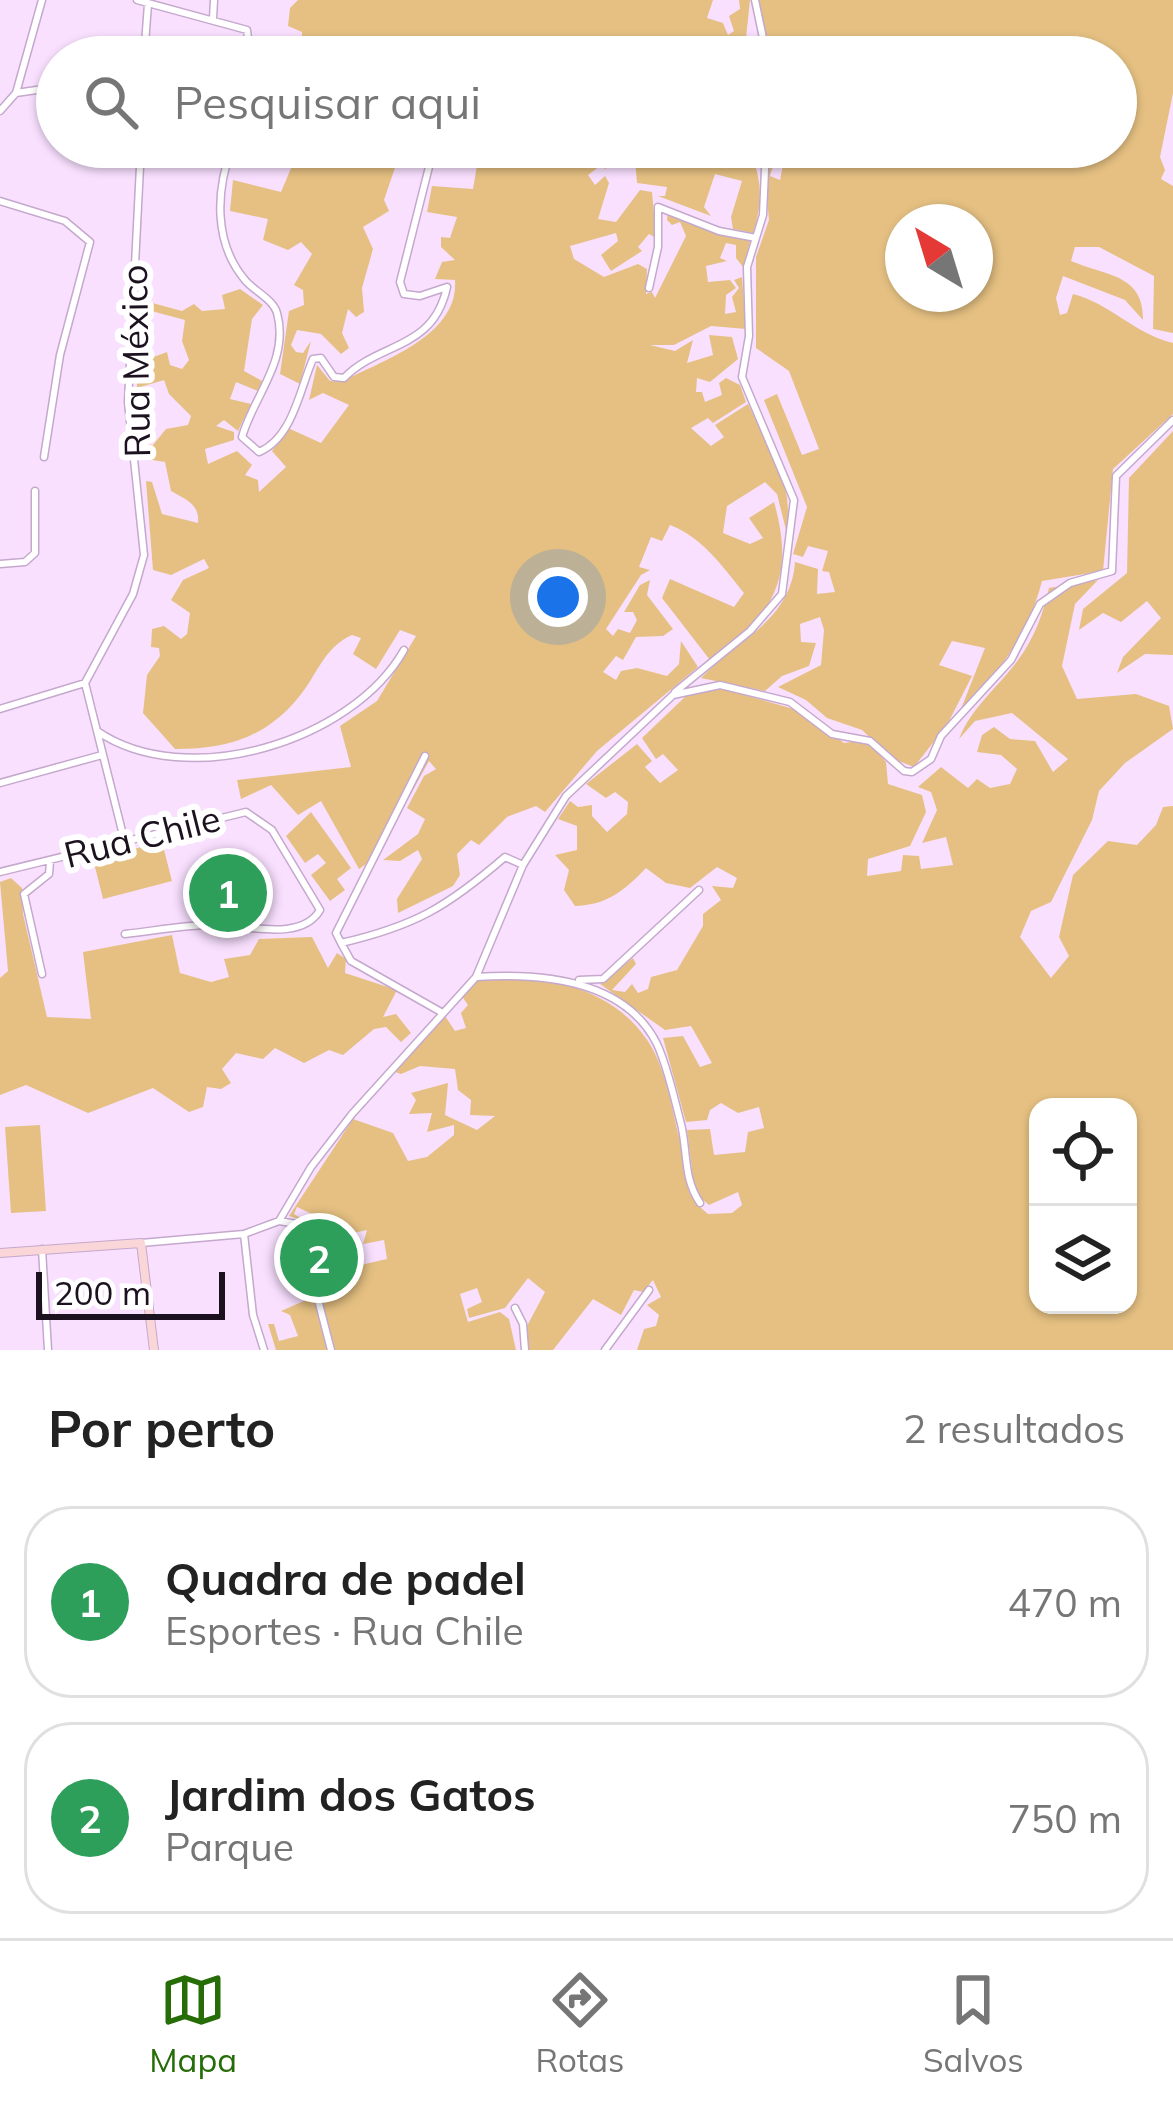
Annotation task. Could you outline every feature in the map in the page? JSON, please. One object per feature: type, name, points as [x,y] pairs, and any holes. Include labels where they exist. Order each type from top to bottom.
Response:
[{"type":"street","points":[[0,111],[16,93],[42,0]]},
{"type":"street","points":[[137,0],[178,5],[247,30],[248,36]]},
{"type":"street","points":[[213,19],[214,0]]},
{"type":"street","points":[[755,0],[762,36]]},
{"type":"street","points":[[146,36],[148,4]]},
{"type":"street","points":[[16,93],[36,90]]},
{"type":"street","name":"Rua México","points":[[85,683],[133,594],[144,555],[128,402],[140,168]]},
{"type":"street","points":[[224,168],[219,216],[236,268],[278,318],[268,388],[243,430],[251,449],[265,452],[301,398],[313,358],[321,358],[334,377],[344,378],[363,362],[414,338],[440,309],[446,286],[412,297],[404,294],[400,282],[429,168]]},
{"type":"street","points":[[279,1221],[311,1167],[476,977],[524,865],[576,784],[623,747],[686,679],[766,616],[786,584],[784,548],[794,521],[794,500],[742,377],[749,336],[745,284],[764,168]]},
{"type":"street","points":[[0,201],[65,220],[91,242],[60,355],[44,457]]},
{"type":"street","points":[[649,288],[658,247],[658,207],[727,234],[756,238]]},
{"type":"street","points":[[673,695],[720,685],[790,701],[832,734],[869,741],[904,770],[920,768],[931,759],[941,736],[1011,660],[1040,604],[1070,584],[1112,571],[1116,476],[1173,420]]},
{"type":"street","points":[[0,564],[25,562],[35,553],[34,491]]},
{"type":"street","points":[[95,730],[120,746],[200,759],[287,742],[358,706],[382,685],[404,650]]},
{"type":"street","points":[[0,709],[85,683],[124,843]]},
{"type":"street","points":[[0,783],[120,746]]},
{"type":"street","points":[[425,756],[337,932],[351,962],[441,1012]]},
{"type":"street","name":"Rua Chile","points":[[0,872],[246,812],[272,830],[320,910],[304,925],[212,925],[125,934]]},
{"type":"street","points":[[341,943],[367,940],[437,912],[505,857],[524,865]]},
{"type":"street","points":[[42,974],[24,894],[49,874],[50,860]]},
{"type":"street","points":[[476,977],[599,982],[699,890]]},
{"type":"street","points":[[569,979],[627,1012],[656,1043],[680,1122],[687,1179],[700,1203]]},
{"type":"street","points":[[0,1253],[244,1234],[279,1221],[333,1231],[358,1258]]},
{"type":"street","points":[[299,1226],[331,1350]]},
{"type":"street","points":[[244,1234],[254,1315],[264,1350]]},
{"type":"street","points":[[141,1243],[154,1350]]},
{"type":"street","points":[[42,1250],[49,1350]]},
{"type":"street","points":[[605,1350],[649,1290]]},
{"type":"street","points":[[515,1308],[523,1324],[525,1350]]},
{"type":"shaded area","points":[[298,0],[713,0],[707,18],[723,23],[728,35],[734,31],[729,16],[740,9],[739,0],[750,0],[746,36],[302,36],[288,26],[290,8]]},
{"type":"shaded area","points":[[754,0],[1173,0],[1173,93],[1160,157],[1165,170],[1161,179],[1173,186],[1173,333],[1153,329],[1154,276],[1099,247],[1075,247],[1071,261],[1130,285],[1142,305],[1143,320],[1125,300],[1063,276],[1056,298],[1060,315],[1067,313],[1073,294],[1173,343],[1173,414],[1113,469],[1103,571],[1042,581],[1010,653],[959,714],[985,648],[952,641],[939,665],[972,676],[947,725],[914,767],[891,758],[862,730],[827,718],[806,700],[778,687],[821,665],[824,630],[820,617],[800,624],[801,642],[816,643],[809,666],[782,676],[765,691],[701,678],[773,614],[784,599],[795,562],[818,569],[817,594],[835,592],[829,572],[822,571],[828,551],[808,546],[803,557],[793,554],[807,507],[764,400],[777,394],[802,455],[819,449],[789,371],[756,348],[756,257],[769,220],[764,168],[772,168],[770,176],[780,180],[782,168],[1137,168],[1137,36],[762,36]]},
{"type":"shaded area","points":[[291,168],[395,168],[384,200],[389,211],[363,227],[373,249],[362,288],[364,312],[356,317],[348,309],[342,333],[349,348],[341,354],[321,334],[297,330],[291,345],[296,352],[303,353],[311,341],[300,384],[280,374],[289,311],[304,305],[303,290],[294,285],[312,254],[301,242],[288,250],[263,240],[268,219],[230,211],[233,180],[281,192]]},
{"type":"shaded area","points":[[476,168],[597,168],[588,175],[595,185],[605,176],[609,183],[598,219],[616,222],[640,190],[652,192],[656,238],[649,234],[638,247],[642,251],[611,271],[601,255],[618,241],[616,233],[570,246],[574,259],[604,277],[638,264],[647,269],[646,294],[652,292],[655,298],[686,236],[680,222],[672,225],[667,220],[668,211],[751,238],[743,267],[736,258],[736,245],[726,243],[720,258],[727,261],[706,266],[708,282],[730,280],[736,288],[726,295],[725,314],[736,312],[732,297],[739,288],[734,280],[742,277],[746,329],[711,326],[674,345],[650,345],[675,351],[693,340],[687,363],[713,355],[709,335],[732,337],[738,359],[710,382],[697,378],[696,392],[702,392],[705,402],[722,395],[719,383],[726,378],[740,385],[746,402],[713,423],[708,418],[691,428],[711,446],[724,437],[715,425],[748,404],[778,465],[788,514],[786,530],[777,494],[765,482],[727,506],[723,533],[750,544],[763,538],[749,518],[774,502],[782,553],[780,574],[764,611],[710,660],[662,598],[670,579],[734,607],[744,593],[692,537],[670,525],[662,541],[651,537],[639,567],[650,570],[641,575],[606,629],[613,636],[618,629],[630,633],[637,620],[633,612],[624,612],[640,585],[650,580],[647,595],[673,629],[663,636],[636,637],[623,660],[616,656],[603,672],[616,680],[621,671],[637,668],[667,676],[679,664],[681,641],[698,667],[597,751],[545,812],[536,806],[507,817],[479,845],[471,840],[457,854],[460,875],[453,886],[398,913],[397,899],[422,859],[418,850],[400,861],[383,860],[418,834],[425,819],[407,808],[424,776],[436,769],[429,761],[376,857],[359,869],[321,801],[298,815],[271,785],[241,799],[237,780],[351,767],[340,726],[377,701],[416,636],[400,630],[376,669],[353,654],[361,638],[352,635],[327,655],[285,712],[258,732],[228,743],[175,749],[143,713],[147,675],[160,656],[159,648],[151,647],[152,629],[164,626],[181,639],[187,634],[190,613],[171,600],[183,580],[209,568],[204,559],[171,575],[153,570],[146,481],[152,482],[162,514],[198,523],[198,516],[190,503],[171,491],[165,462],[140,458],[141,444],[153,445],[166,429],[188,425],[191,416],[169,394],[164,380],[137,388],[136,341],[141,341],[140,362],[167,352],[170,365],[182,369],[189,360],[182,341],[185,320],[144,309],[145,301],[182,311],[194,304],[202,311],[225,309],[222,295],[240,289],[263,305],[252,319],[244,371],[264,382],[258,391],[236,382],[230,399],[251,404],[238,431],[224,420],[216,426],[234,432],[234,440],[205,449],[208,464],[237,451],[252,465],[245,475],[258,480],[259,492],[286,467],[272,451],[288,428],[321,443],[349,405],[323,393],[309,400],[317,365],[330,381],[341,382],[415,344],[445,316],[455,280],[435,279],[442,262],[455,260],[441,247],[441,237],[450,238],[457,217],[427,212],[432,186],[473,189]]},
{"type":"shaded area","points":[[636,168],[755,168],[760,194],[753,233],[733,229],[731,217],[742,181],[715,174],[704,207],[711,216],[658,196],[665,196],[667,187],[637,183]]},
{"type":"shaded area","points":[[1173,431],[1173,655],[1145,654],[1117,673],[1123,657],[1161,618],[1147,601],[1121,622],[1103,613],[1079,630],[1083,609],[1127,573],[1129,478]]},
{"type":"shaded area","points":[[1098,580],[1075,604],[1062,666],[1077,699],[1136,694],[1169,706],[1173,729],[1125,763],[1099,791],[1092,820],[1051,902],[1031,911],[1020,937],[1051,978],[1069,956],[1059,937],[1073,875],[1108,841],[1137,845],[1156,825],[1163,807],[1173,806],[1173,1350],[637,1350],[644,1329],[656,1326],[659,1315],[647,1305],[661,1297],[653,1280],[643,1292],[634,1290],[621,1315],[593,1299],[553,1350],[528,1350],[527,1326],[545,1292],[528,1278],[505,1308],[469,1318],[467,1309],[482,1302],[477,1288],[460,1294],[468,1322],[500,1312],[509,1319],[516,1350],[276,1350],[268,1324],[274,1324],[279,1341],[298,1336],[290,1315],[281,1311],[304,1301],[296,1275],[302,1256],[312,1276],[387,1259],[384,1240],[363,1244],[367,1230],[353,1233],[297,1207],[294,1214],[305,1221],[289,1216],[353,1119],[393,1133],[408,1161],[427,1157],[454,1135],[454,1125],[427,1132],[432,1113],[409,1114],[416,1100],[411,1093],[448,1083],[445,1115],[477,1130],[495,1116],[470,1115],[471,1100],[458,1090],[455,1069],[420,1066],[401,1074],[392,1071],[445,1016],[455,1031],[466,1028],[461,1013],[468,1005],[461,995],[478,979],[570,986],[611,1004],[629,1019],[652,1048],[663,1073],[692,1197],[708,1214],[732,1213],[742,1205],[738,1192],[709,1205],[695,1193],[687,1130],[710,1129],[714,1155],[745,1152],[748,1132],[764,1128],[759,1107],[738,1113],[721,1103],[710,1110],[707,1120],[686,1122],[663,1038],[683,1036],[700,1067],[712,1063],[691,1026],[665,1030],[600,984],[633,958],[636,964],[612,990],[625,992],[632,984],[638,993],[648,989],[651,977],[677,970],[703,926],[703,914],[721,900],[712,886],[733,888],[737,878],[717,867],[690,888],[666,883],[646,868],[614,895],[575,906],[564,890],[569,870],[555,855],[577,850],[577,826],[558,819],[570,801],[578,807],[592,805],[592,816],[607,832],[627,814],[628,802],[615,792],[606,798],[586,784],[637,744],[652,761],[645,767],[660,783],[678,770],[663,754],[656,759],[642,738],[687,695],[709,685],[801,711],[844,743],[866,740],[886,762],[888,784],[922,795],[926,812],[910,846],[868,859],[867,876],[901,871],[903,855],[919,856],[921,869],[953,865],[946,837],[922,843],[937,810],[931,792],[918,787],[941,767],[968,788],[977,779],[990,788],[1010,784],[1017,769],[1001,755],[977,752],[982,735],[994,727],[1010,739],[1035,741],[1053,772],[1068,759],[1012,713],[975,721],[959,739],[1029,644],[1049,588]]},
{"type":"shaded area","points":[[311,812],[351,868],[337,879],[345,890],[330,901],[311,875],[326,863],[318,854],[305,863],[286,836]]},
{"type":"shaded area","points":[[162,842],[172,881],[103,899],[93,859]]},
{"type":"shaded area","points":[[11,878],[22,888],[23,914],[47,1017],[91,1019],[83,952],[172,935],[180,973],[211,982],[229,977],[224,959],[250,955],[259,939],[312,937],[328,968],[337,953],[346,959],[345,973],[397,990],[383,1017],[396,1014],[411,1033],[401,1042],[386,1027],[374,1029],[343,1055],[329,1050],[304,1063],[275,1048],[263,1059],[236,1053],[222,1069],[231,1083],[221,1089],[207,1087],[203,1107],[189,1112],[153,1088],[88,1113],[26,1085],[0,1095],[0,978],[8,971],[0,882]]},
{"type":"shaded area","points":[[40,1125],[46,1211],[11,1213],[5,1127]]},
{"type":"place","name":"Quadra de padel","points":[[228,893]]},
{"type":"place","name":"Jardim dos Gatos","points":[[319,1258]]}]
